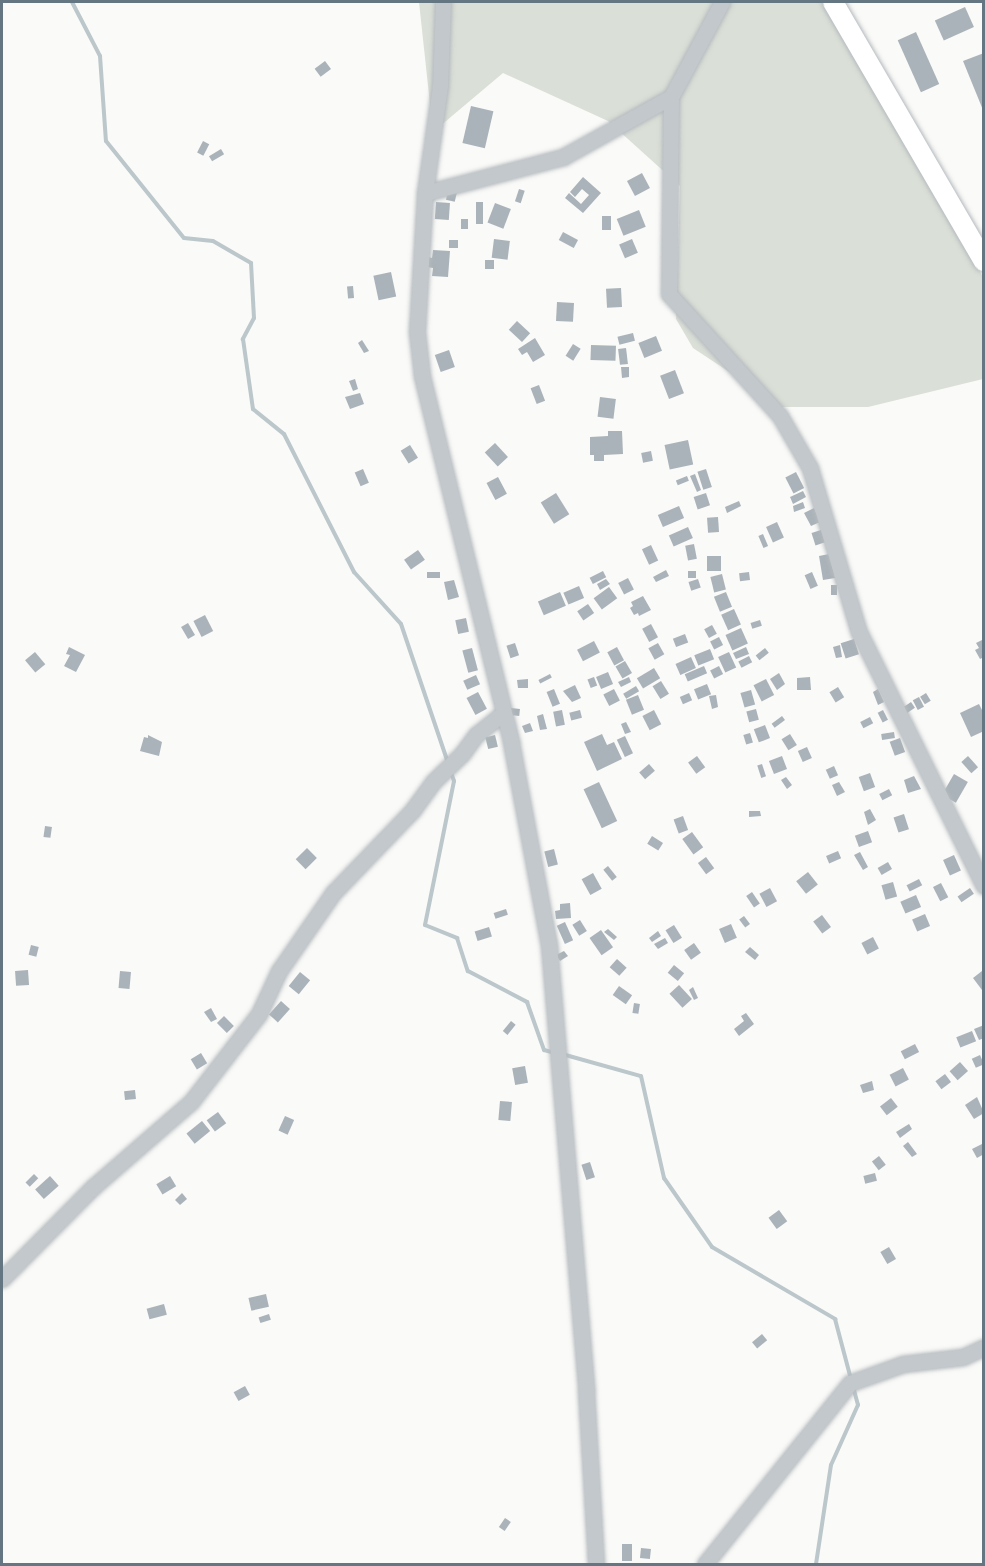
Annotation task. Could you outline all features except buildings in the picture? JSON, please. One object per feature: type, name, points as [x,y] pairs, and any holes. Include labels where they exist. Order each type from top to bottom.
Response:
[{"type":"main road","points":[[833,2],[984,261]]},
{"type":"street","points":[[443,2],[440,86],[425,193],[417,332],[422,376],[454,499],[503,713],[539,885],[556,998],[586,1390],[596,1564]]},
{"type":"street","points":[[722,2],[671,97],[669,294],[780,416],[810,468],[859,632],[984,886]]},
{"type":"street","points":[[425,193],[563,156],[671,97]]},
{"type":"street","points":[[2,1279],[92,1188],[190,1102],[259,1014],[279,971],[333,893],[412,810],[432,782],[462,754],[476,735],[503,713]]},
{"type":"street","points":[[705,1564],[850,1383],[903,1364],[954,1359],[984,1347]]},
{"type":"shaded area","points":[[419,2],[826,2],[983,277],[983,379],[868,407],[782,407],[693,348],[676,319],[680,186],[608,121],[503,73],[433,132]]},
{"type":"waterway","points":[[72,2],[100,56],[106,141],[184,238],[213,241],[251,263],[254,318],[243,339],[253,409],[284,434],[354,572],[401,624],[448,763]]},
{"type":"waterway","points":[[450,770],[454,781],[425,925],[457,938],[468,971],[527,1002],[544,1050],[555,1053]]},
{"type":"waterway","points":[[562,1054],[641,1076],[664,1178],[712,1247],[835,1319],[851,1379]]},
{"type":"waterway","points":[[816,1564],[831,1465],[858,1405],[853,1386]]}]
